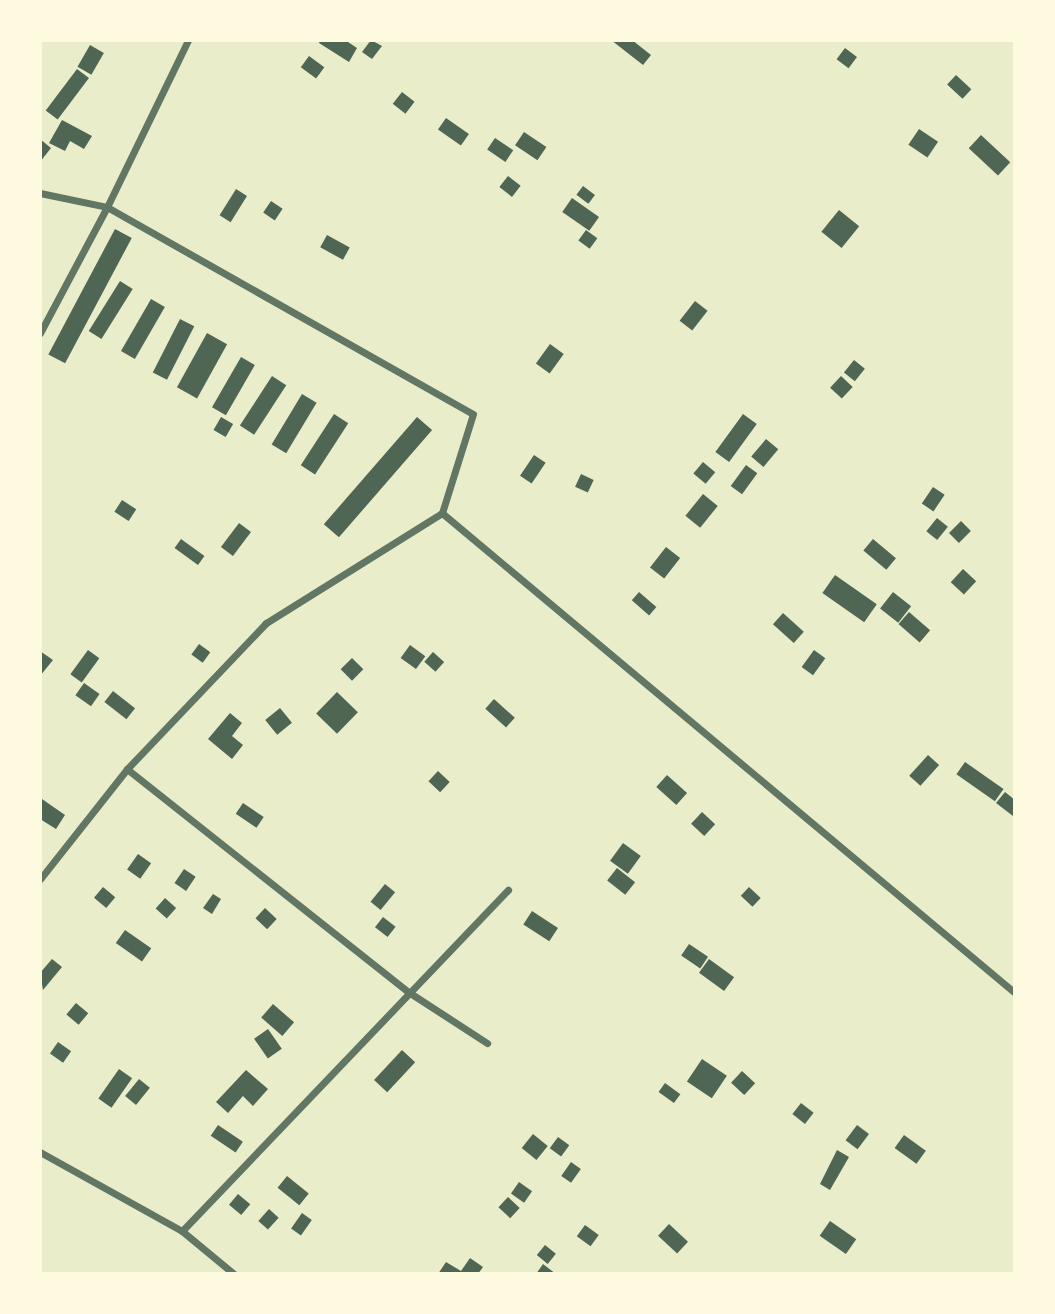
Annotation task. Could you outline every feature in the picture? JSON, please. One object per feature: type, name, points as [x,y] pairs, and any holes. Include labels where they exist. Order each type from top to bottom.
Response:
[{"type":"street","points":[[40,333],[107,207],[188,40]]},
{"type":"street","points":[[40,193],[107,207],[473,414],[442,513],[266,623],[127,769],[40,879]]},
{"type":"street","points":[[442,513],[1015,993]]},
{"type":"street","points":[[127,769],[410,993],[486,1043]]},
{"type":"street","points":[[182,1231],[508,890]]},
{"type":"street","points":[[40,1152],[182,1231],[234,1274]]},
{"type":"building","points":[[320,40],[345,40],[357,48],[349,62],[319,43]]},
{"type":"building","points":[[371,40],[382,46],[372,59],[362,52]]},
{"type":"building","points":[[611,40],[632,40],[651,55],[643,65]]},
{"type":"building","points":[[90,45],[104,53],[91,75],[78,67]]},
{"type":"building","points":[[845,48],[857,57],[849,68],[837,59]]},
{"type":"building","points":[[309,56],[324,67],[316,78],[301,67]]},
{"type":"building","points":[[77,69],[89,78],[58,120],[46,111]]},
{"type":"building","points":[[956,75],[971,89],[962,99],[947,85]]},
{"type":"building","points":[[402,92],[415,102],[405,114],[393,104]]},
{"type":"building","points":[[446,118],[469,134],[461,146],[438,129]]},
{"type":"building","points":[[62,120],[92,136],[84,149],[70,141],[65,151],[49,143]]},
{"type":"building","points":[[919,129],[938,142],[927,158],[908,145]]},
{"type":"building","points":[[524,132],[546,147],[537,160],[515,145]]},
{"type":"building","points":[[981,135],[1010,162],[998,175],[969,148]]},
{"type":"building","points":[[495,138],[513,150],[505,162],[487,150]]},
{"type":"building","points":[[40,139],[51,148],[40,162]]},
{"type":"building","points":[[508,176],[521,186],[512,197],[499,187]]},
{"type":"building","points":[[583,186],[595,195],[588,204],[576,195]]},
{"type":"building","points":[[236,189],[247,196],[231,222],[220,215]]},
{"type":"building","points":[[572,198],[599,217],[589,231],[562,212]]},
{"type":"building","points":[[271,201],[283,209],[275,220],[263,213]]},
{"type":"building","points":[[839,210],[859,226],[842,248],[821,232]]},
{"type":"building","points":[[115,229],[132,238],[65,363],[48,354]]},
{"type":"building","points":[[586,230],[597,238],[590,249],[578,241]]},
{"type":"building","points":[[327,235],[350,248],[343,260],[320,247]]},
{"type":"building","points":[[120,281],[133,289],[101,339],[89,331]]},
{"type":"building","points":[[151,299],[165,307],[135,359],[121,351]]},
{"type":"building","points":[[695,301],[708,311],[692,331],[680,321]]},
{"type":"building","points":[[180,319],[194,326],[167,380],[153,372]]},
{"type":"building","points":[[207,333],[227,344],[197,398],[177,387]]},
{"type":"building","points":[[550,344],[564,354],[550,373],[536,363]]},
{"type":"building","points":[[241,357],[255,365],[226,415],[212,407]]},
{"type":"building","points":[[854,360],[865,369],[855,381],[844,372]]},
{"type":"building","points":[[272,376],[286,385],[254,435],[240,425]]},
{"type":"building","points":[[841,376],[853,387],[842,399],[830,388]]},
{"type":"building","points":[[302,394],[317,403],[286,453],[272,445]]},
{"type":"building","points":[[334,414],[348,423],[315,474],[301,465]]},
{"type":"building","points":[[743,414],[757,424],[729,462],[715,452]]},
{"type":"building","points":[[221,417],[233,424],[226,437],[214,430]]},
{"type":"building","points":[[417,417],[432,430],[339,537],[324,524]]},
{"type":"building","points":[[766,439],[778,449],[763,467],[751,457]]},
{"type":"building","points":[[534,455],[546,463],[532,484],[520,476]]},
{"type":"building","points":[[703,462],[715,472],[706,484],[693,473]]},
{"type":"building","points":[[746,465],[757,473],[742,494],[731,486]]},
{"type":"building","points":[[581,474],[594,480],[588,493],[575,487]]},
{"type":"building","points":[[933,487],[945,495],[933,511],[922,504]]},
{"type":"building","points":[[703,494],[718,506],[700,528],[685,516]]},
{"type":"building","points":[[122,500],[136,509],[129,521],[114,512]]},
{"type":"building","points":[[937,518],[948,527],[937,540],[926,531]]},
{"type":"building","points":[[961,521],[971,531],[959,543],[949,533]]},
{"type":"building","points":[[239,523],[251,532],[233,556],[221,547]]},
{"type":"building","points":[[181,539],[204,556],[198,565],[175,548]]},
{"type":"building","points":[[873,539],[896,558],[886,570],[863,550]]},
{"type":"building","points":[[666,547],[680,558],[664,579],[650,567]]},
{"type":"building","points":[[963,569],[976,581],[964,594],[951,582]]},
{"type":"building","points":[[835,575],[877,604],[864,622],[822,593]]},
{"type":"building","points":[[639,592],[656,607],[649,615],[632,600]]},
{"type":"building","points":[[893,592],[911,606],[898,623],[880,609]]},
{"type":"building","points":[[909,612],[930,630],[920,642],[899,624]]},
{"type":"building","points":[[783,613],[804,632],[794,643],[773,624]]},
{"type":"building","points":[[199,644],[210,652],[203,663],[191,655]]},
{"type":"building","points":[[410,645],[425,656],[416,669],[401,658]]},
{"type":"building","points":[[88,650],[99,658],[82,682],[70,674]]},
{"type":"building","points":[[814,650],[825,658],[813,675],[802,667]]},
{"type":"building","points":[[40,651],[53,660],[40,676]]},
{"type":"building","points":[[433,652],[444,662],[435,672],[424,662]]},
{"type":"building","points":[[352,658],[363,669],[352,681],[341,669]]},
{"type":"building","points":[[84,683],[100,694],[91,706],[75,695]]},
{"type":"building","points":[[113,691],[135,708],[126,719],[104,702]]},
{"type":"building","points":[[337,692],[358,712],[337,734],[316,714]]},
{"type":"building","points":[[494,699],[515,718],[506,727],[485,709]]},
{"type":"building","points":[[280,708],[292,723],[277,735],[265,720]]},
{"type":"building","points":[[230,713],[242,723],[232,736],[243,745],[232,759],[208,739]]},
{"type":"building","points":[[928,755],[939,765],[920,786],[909,776]]},
{"type":"building","points":[[965,762],[1004,789],[995,801],[956,774]]},
{"type":"building","points":[[438,771],[450,782],[440,792],[428,781]]},
{"type":"building","points":[[667,775],[687,793],[676,805],[656,787]]},
{"type":"building","points":[[1005,792],[1015,800],[1013,816],[996,803]]},
{"type":"building","points":[[42,799],[65,815],[56,829],[40,819]]},
{"type":"building","points":[[243,803],[264,817],[256,828],[236,814]]},
{"type":"building","points":[[702,812],[715,824],[704,836],[691,824]]},
{"type":"building","points":[[623,843],[641,856],[628,874],[610,861]]},
{"type":"building","points":[[138,854],[151,863],[140,879],[127,870]]},
{"type":"building","points":[[617,868],[635,882],[625,895],[607,881]]},
{"type":"building","points":[[184,869],[196,877],[186,891],[174,883]]},
{"type":"building","points":[[385,884],[395,892],[381,910],[371,902]]},
{"type":"building","points":[[103,887],[115,897],[106,908],[94,898]]},
{"type":"building","points":[[749,887],[761,898],[753,907],[741,896]]},
{"type":"building","points":[[213,894],[221,899],[212,914],[203,908]]},
{"type":"building","points":[[165,898],[176,908],[167,918],[156,908]]},
{"type":"building","points":[[265,908],[277,919],[267,929],[255,918]]},
{"type":"building","points":[[532,911],[558,928],[549,941],[523,924]]},
{"type":"building","points":[[383,917],[396,927],[388,937],[375,927]]},
{"type":"building","points":[[125,930],[151,948],[142,961],[116,943]]},
{"type":"building","points":[[689,944],[708,957],[700,968],[681,956]]},
{"type":"building","points":[[52,959],[62,967],[43,990],[40,973]]},
{"type":"building","points":[[709,959],[734,977],[724,991],[699,973]]},
{"type":"building","points":[[76,1003],[88,1013],[79,1025],[66,1014]]},
{"type":"building","points":[[273,1004],[294,1022],[282,1036],[261,1018]]},
{"type":"building","points":[[268,1029],[282,1049],[268,1058],[254,1039]]},
{"type":"building","points":[[58,1042],[71,1051],[63,1063],[50,1053]]},
{"type":"building","points":[[402,1050],[415,1062],[387,1092],[374,1080]]},
{"type":"building","points":[[702,1059],[727,1076],[712,1098],[687,1081]]},
{"type":"building","points":[[119,1069],[132,1078],[111,1108],[98,1098]]},
{"type":"building","points":[[246,1070],[268,1089],[253,1106],[243,1096],[228,1113],[216,1102]]},
{"type":"building","points":[[742,1071],[755,1083],[744,1095],[731,1083]]},
{"type":"building","points":[[139,1079],[150,1088],[136,1105],[125,1096]]},
{"type":"building","points":[[665,1083],[680,1094],[674,1103],[659,1092]]},
{"type":"building","points":[[801,1103],[814,1113],[805,1124],[792,1114]]},
{"type":"building","points":[[218,1125],[243,1142],[236,1153],[211,1136]]},
{"type":"building","points":[[857,1125],[869,1134],[858,1149],[846,1140]]},
{"type":"building","points":[[533,1134],[548,1146],[536,1160],[522,1148]]},
{"type":"building","points":[[904,1135],[926,1151],[916,1164],[895,1148]]},
{"type":"building","points":[[558,1137],[569,1145],[561,1157],[550,1148]]},
{"type":"building","points":[[837,1150],[849,1157],[830,1190],[820,1184]]},
{"type":"building","points":[[571,1162],[581,1169],[571,1183],[561,1176]]},
{"type":"building","points":[[287,1176],[309,1194],[299,1205],[278,1188]]},
{"type":"building","points":[[519,1182],[532,1191],[524,1203],[511,1193]]},
{"type":"building","points":[[238,1194],[250,1204],[241,1215],[229,1205]]},
{"type":"building","points":[[508,1197],[520,1208],[510,1218],[498,1207]]},
{"type":"building","points":[[269,1209],[279,1218],[268,1230],[258,1221]]},
{"type":"building","points":[[302,1213],[312,1220],[301,1235],[291,1229]]},
{"type":"building","points":[[830,1221],[856,1239],[846,1254],[820,1236]]},
{"type":"building","points":[[669,1224],[688,1242],[677,1253],[658,1236]]},
{"type":"building","points":[[585,1225],[599,1235],[591,1246],[577,1236]]},
{"type":"building","points":[[545,1245],[556,1254],[548,1264],[537,1255]]},
{"type":"building","points":[[470,1258],[483,1267],[478,1274],[438,1274],[446,1262],[461,1271]]},
{"type":"building","points":[[543,1264],[556,1274],[536,1274]]}]
